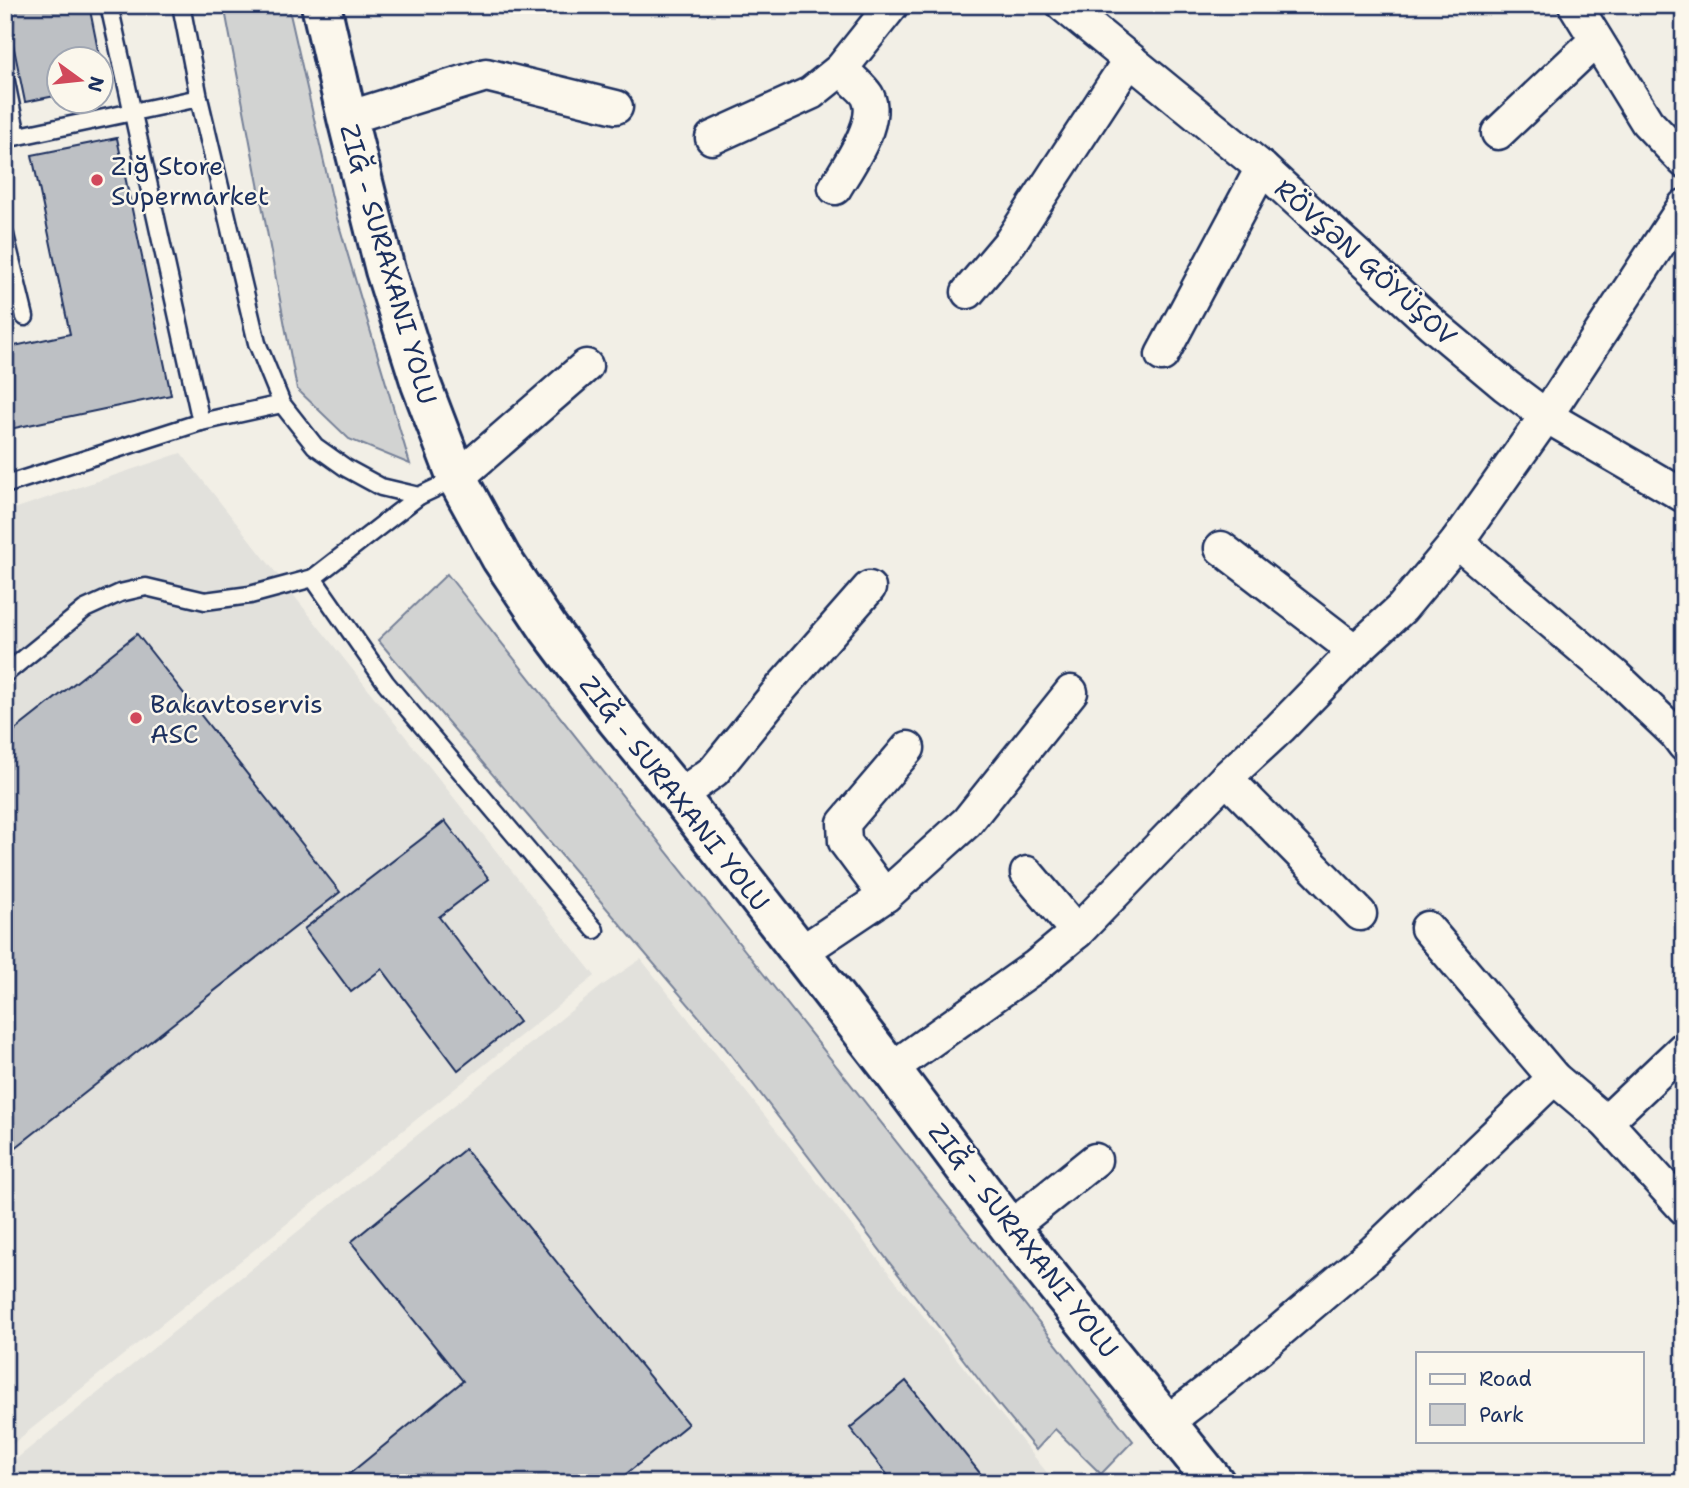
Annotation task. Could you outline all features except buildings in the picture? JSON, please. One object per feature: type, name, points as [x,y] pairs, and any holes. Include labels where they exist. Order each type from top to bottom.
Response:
[{"type":"main road","points":[[321,5],[346,118],[385,270],[421,384],[457,478],[501,558],[548,628],[617,719],[891,1069],[1010,1228],[1167,1422],[1205,1479]]},
{"type":"street","points":[[712,138],[811,93],[841,69],[892,5]]},
{"type":"street","name":"RÖVŞƏN GÖYÜŞOV","points":[[1063,5],[1262,168],[1432,324],[1506,386],[1546,416],[1684,496]]},
{"type":"street","points":[[1575,5],[1647,122],[1684,161]]},
{"type":"street","points":[[1497,133],[1596,40]]},
{"type":"street","points":[[968,292],[1011,241],[1130,59]]},
{"type":"street","points":[[835,188],[864,139],[871,115],[868,96],[841,69]]},
{"type":"street","points":[[346,118],[486,75],[616,107]]},
{"type":"street","points":[[1163,355],[1262,168]]},
{"type":"street","points":[[891,1069],[1036,966],[1077,932],[1226,778],[1402,608],[1457,542],[1546,416],[1684,206]]},
{"type":"street","points":[[457,478],[586,366]]},
{"type":"street","points":[[1457,542],[1614,675],[1675,733],[1684,745]]},
{"type":"street","points":[[1221,548],[1355,651]]},
{"type":"street","points":[[679,796],[715,771],[782,687],[869,588]]},
{"type":"street","points":[[800,953],[885,896],[967,821],[1071,692]]},
{"type":"street","points":[[885,896],[845,842],[844,822],[908,748]]},
{"type":"street","points":[[1226,778],[1360,914]]},
{"type":"street","points":[[1027,873],[1077,932]]},
{"type":"street","points":[[1427,928],[1554,1078],[1606,1122],[1684,1208]]},
{"type":"street","points":[[1606,1122],[1684,1048]]},
{"type":"street","points":[[1167,1422],[1223,1379],[1374,1251],[1554,1078]]},
{"type":"street","points":[[1010,1228],[1096,1160]]},
{"type":"lane","points":[[109,5],[201,422]]},
{"type":"lane","points":[[181,5],[199,98],[257,343],[282,404],[315,446],[346,468],[381,487],[419,496]]},
{"type":"lane","points":[[5,77],[11,138],[199,98]]},
{"type":"lane","points":[[5,235],[25,317]]},
{"type":"lane","points":[[5,485],[201,422],[282,404]]},
{"type":"lane","points":[[5,674],[85,609],[120,593],[146,587],[205,601],[250,595],[313,578],[419,496],[457,478]]},
{"type":"lane","points":[[313,578],[386,683],[595,930]]},
{"type":"shaded area","points":[[181,453],[595,976],[5,1450],[5,512]]},
{"type":"shaded area","points":[[641,959],[1055,1483],[5,1483],[5,1468],[603,985]]},
{"type":"green space","points":[[224,5],[288,5],[336,215],[410,464],[349,439],[297,389]]},
{"type":"green space","points":[[447,574],[1133,1441],[1101,1474],[1055,1429],[1036,1450],[989,1393],[724,1046],[378,640]]},
{"type":"place","name":"Zığ Store Supermarket","points":[[97,180]]},
{"type":"place","name":"Bakavtoservis ASC","points":[[136,718]]}]
